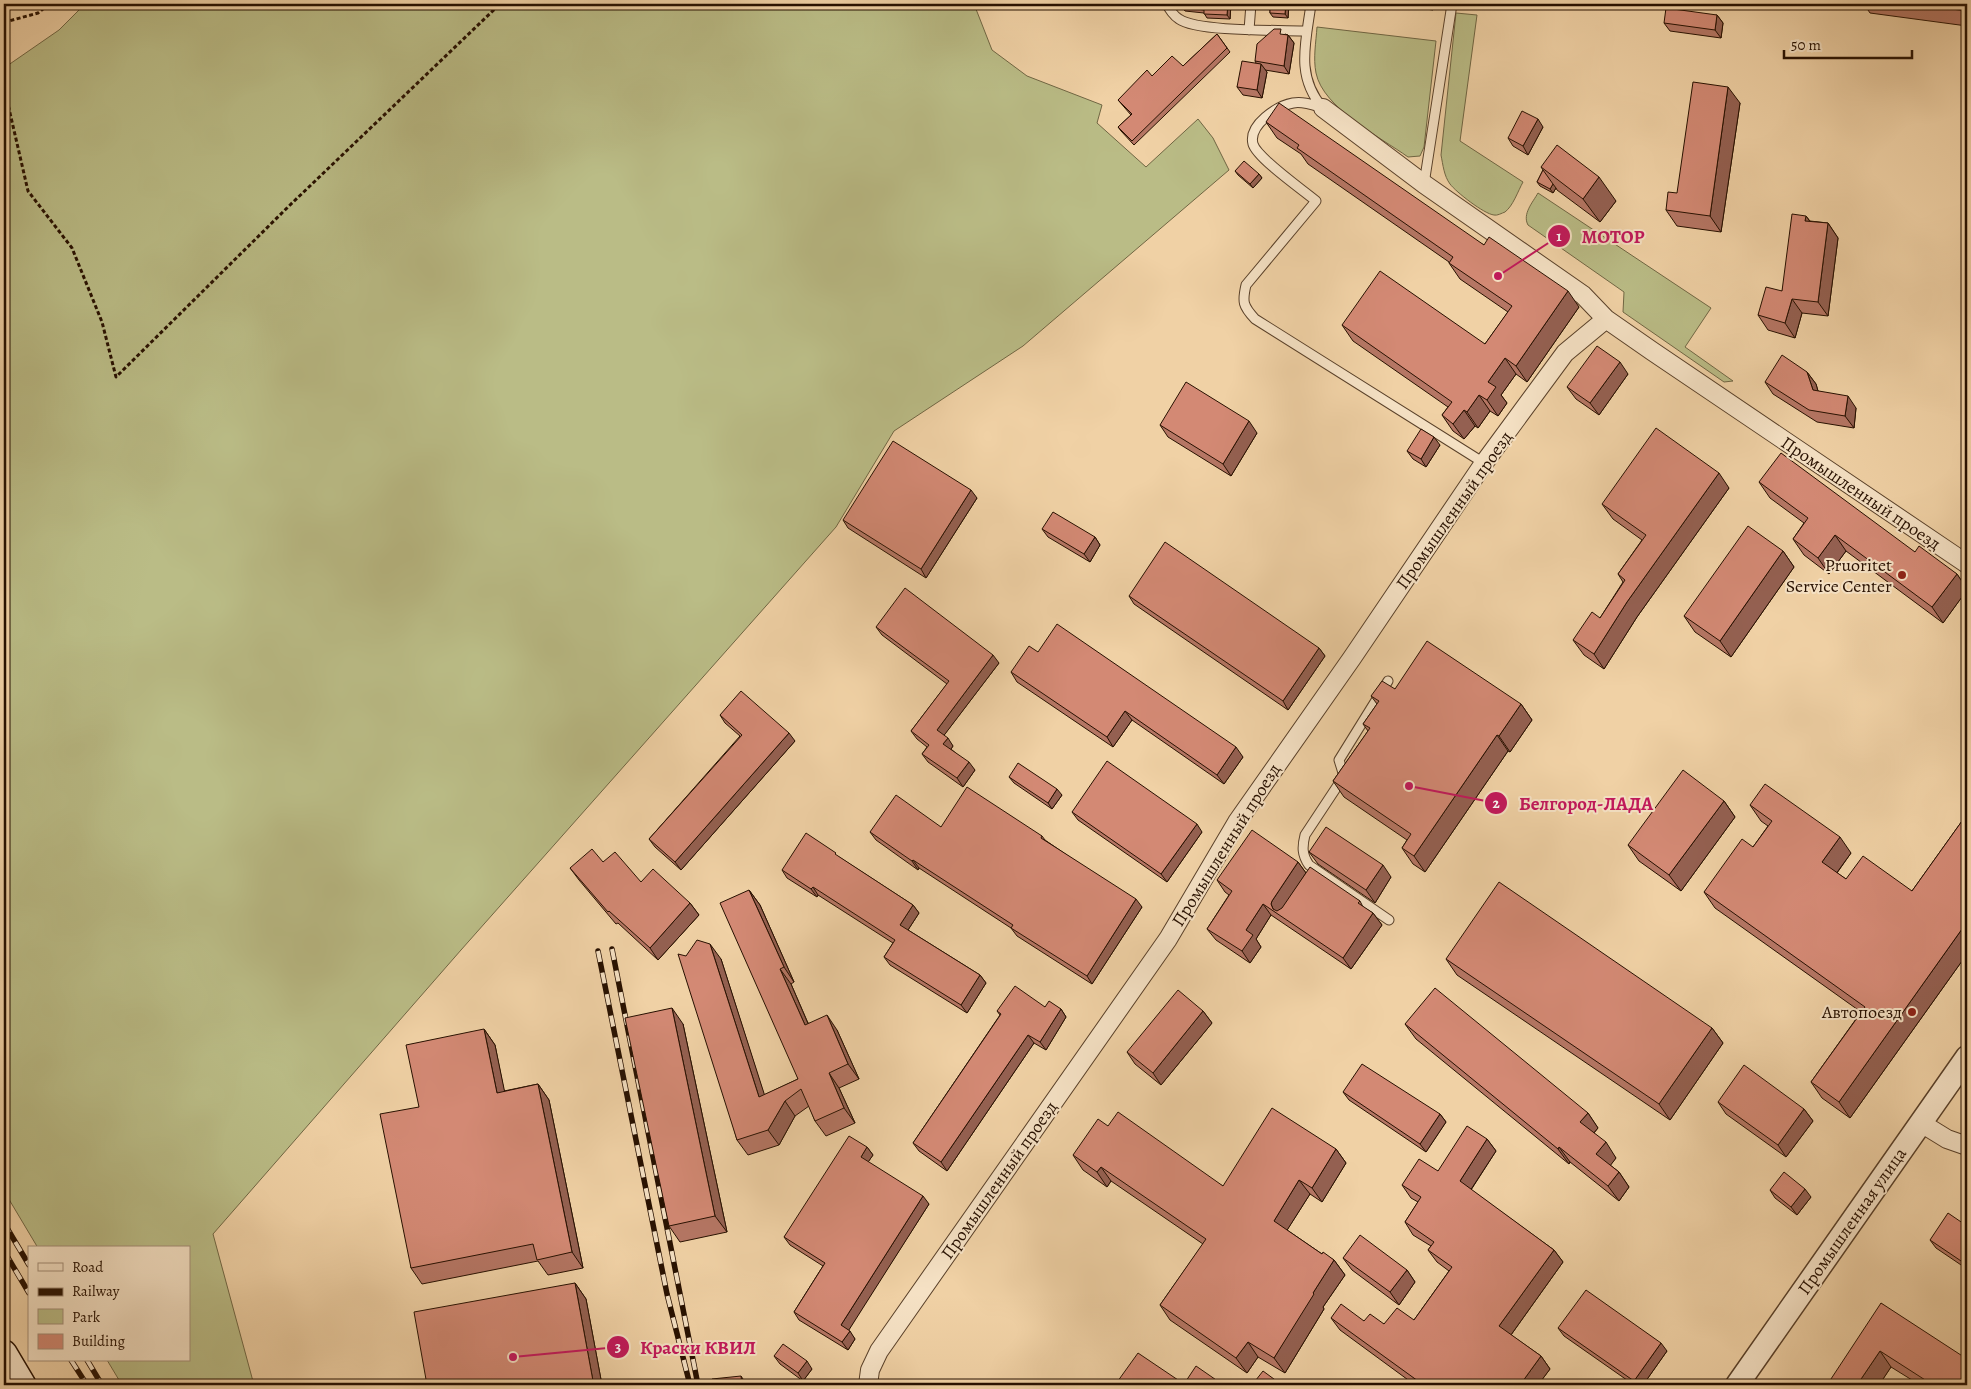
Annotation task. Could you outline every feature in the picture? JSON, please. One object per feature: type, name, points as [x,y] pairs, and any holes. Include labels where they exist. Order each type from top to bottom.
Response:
[{"type":"main road","points":[[4,1353],[23,1385]]},
{"type":"street","name":"Промышленный проезд","points":[[1323,108],[1424,184],[1583,295],[1606,319],[1967,564]]},
{"type":"street","name":"Промышленный проезд","points":[[868,1385],[870,1370],[879,1351],[1168,939],[1237,822],[1288,746],[1352,658],[1484,463],[1565,353],[1606,319]]},
{"type":"street","name":"Промышленная улица","points":[[1737,1385],[1967,1057]]},
{"type":"street","points":[[1921,1123],[1947,1140],[1967,1146]]},
{"type":"lane","points":[[1167,4],[1180,20],[1195,24],[1249,30],[1307,31]]},
{"type":"lane","points":[[1249,30],[1251,4]]},
{"type":"lane","points":[[1311,4],[1304,68],[1309,91],[1323,108]]},
{"type":"lane","points":[[1424,184],[1452,4]]},
{"type":"lane","points":[[1323,108],[1306,103],[1293,103],[1278,108],[1258,125],[1253,134],[1253,144],[1260,156],[1316,201],[1246,285],[1243,298],[1246,309],[1255,319],[1484,463]]},
{"type":"lane","points":[[1388,681],[1339,760],[1344,776],[1305,835],[1302,846],[1304,858],[1313,874],[1390,920]]},
{"type":"path","points":[[4,20],[9,21],[38,13],[49,4]]},
{"type":"path","points":[[4,87],[28,191],[72,248],[102,322],[116,377],[289,206],[500,4]]},
{"type":"green space","points":[[85,4],[974,4],[992,50],[1027,76],[1102,105],[1097,123],[1146,167],[1198,119],[1213,138],[1229,170],[1023,346],[894,431],[836,527],[461,950],[213,1234],[254,1385],[122,1385],[108,1362],[190,1362],[190,1246],[37,1246],[4,1191],[4,68],[59,30]]},
{"type":"green space","points":[[1456,13],[1477,15],[1460,141],[1523,182],[1508,209],[1497,215],[1484,211],[1453,188],[1448,181],[1443,166],[1441,155]]},
{"type":"green space","points":[[1317,27],[1436,41],[1424,147],[1420,156],[1408,157],[1354,121],[1329,98],[1321,86],[1316,73]]},
{"type":"green space","points":[[1538,193],[1711,308],[1685,347],[1733,381],[1724,382],[1623,312],[1624,292],[1528,225],[1527,212]]},
{"type":"building","points":[[1182,4],[1228,4],[1227,15],[1204,14],[1204,10],[1182,7]]},
{"type":"building","points":[[1270,4],[1286,4],[1285,14],[1270,13]]},
{"type":"building","points":[[1913,4],[1967,4],[1967,11]]},
{"type":"building","points":[[1666,8],[1717,15],[1715,30],[1664,23]]},
{"type":"building","points":[[1274,29],[1281,29],[1280,34],[1288,35],[1284,66],[1255,61],[1257,44]]},
{"type":"building","points":[[1217,34],[1227,48],[1132,141],[1118,127],[1132,114],[1118,100],[1147,70],[1152,76],[1172,56],[1183,66]]},
{"type":"building","points":[[1242,61],[1261,64],[1257,90],[1237,87]]},
{"type":"building","points":[[1693,82],[1728,87],[1710,216],[1666,210],[1668,192],[1677,193]]},
{"type":"building","points":[[1279,103],[1484,245],[1489,237],[1568,291],[1516,366],[1505,358],[1488,382],[1496,387],[1487,400],[1479,395],[1467,412],[1464,410],[1453,424],[1442,415],[1452,402],[1342,325],[1380,271],[1485,344],[1512,306],[1449,263],[1453,257],[1297,148],[1299,145],[1266,122]]},
{"type":"building","points":[[1522,111],[1538,119],[1523,146],[1508,138]]},
{"type":"building","points":[[1557,145],[1599,177],[1583,199],[1541,167]]},
{"type":"building","points":[[1244,161],[1259,174],[1250,184],[1235,171]]},
{"type":"building","points":[[1543,170],[1553,184],[1550,189],[1537,182]]},
{"type":"building","points":[[1792,214],[1806,216],[1805,221],[1828,223],[1818,302],[1792,299],[1785,323],[1758,315],[1766,287],[1782,291]]},
{"type":"building","points":[[1597,346],[1620,362],[1590,403],[1567,387]]},
{"type":"building","points":[[1782,355],[1807,372],[1813,390],[1848,396],[1845,416],[1809,410],[1765,382]]},
{"type":"building","points":[[1186,382],[1249,421],[1223,464],[1160,425]]},
{"type":"building","points":[[1656,428],[1719,473],[1627,602],[1594,654],[1573,640],[1592,612],[1600,618],[1625,580],[1618,574],[1646,535],[1602,504]]},
{"type":"building","points":[[1421,429],[1434,437],[1421,459],[1407,451]]},
{"type":"building","points":[[893,441],[971,490],[921,569],[843,520]]},
{"type":"building","points":[[1781,453],[1915,552],[1919,546],[1957,574],[1932,607],[1835,535],[1818,558],[1793,539],[1808,518],[1759,482]]},
{"type":"building","points":[[1053,512],[1095,537],[1084,554],[1042,529]]},
{"type":"building","points":[[1748,526],[1783,551],[1720,641],[1684,616]]},
{"type":"building","points":[[1165,542],[1319,648],[1283,701],[1129,596]]},
{"type":"building","points":[[905,588],[993,655],[937,730],[948,738],[943,744],[969,762],[957,778],[922,754],[929,745],[911,731],[949,681],[876,627]]},
{"type":"building","points":[[1057,624],[1236,747],[1217,775],[1125,711],[1107,737],[1011,672],[1029,646],[1038,652]]},
{"type":"building","points":[[1427,641],[1521,704],[1499,736],[1497,735],[1414,856],[1402,848],[1411,834],[1333,781],[1370,728],[1363,724],[1379,701],[1371,696],[1382,681],[1395,689]]},
{"type":"building","points":[[741,691],[789,733],[675,862],[649,839],[742,735],[720,715]]},
{"type":"building","points":[[1107,761],[1197,824],[1161,874],[1072,812]]},
{"type":"building","points":[[1018,763],[1057,789],[1048,803],[1009,777]]},
{"type":"building","points":[[1683,770],[1724,801],[1669,875],[1628,845]]},
{"type":"building","points":[[1765,784],[1840,837],[1822,862],[1846,879],[1863,856],[1912,891],[1967,814],[1967,922],[1839,1102],[1811,1082],[1865,1007],[1704,892],[1742,839],[1753,847],[1772,821],[1750,805]]},
{"type":"building","points":[[967,787],[1042,836],[1041,838],[1136,899],[1087,976],[1011,928],[1013,925],[870,832],[896,795],[941,827]]},
{"type":"building","points":[[1326,827],[1383,865],[1366,890],[1309,852]]},
{"type":"building","points":[[1252,830],[1298,862],[1272,901],[1273,909],[1277,911],[1282,908],[1310,867],[1360,901],[1358,903],[1373,913],[1343,958],[1263,904],[1246,930],[1253,935],[1242,951],[1207,929],[1232,891],[1217,880]]},
{"type":"building","points":[[806,833],[913,905],[900,925],[980,975],[961,1005],[884,957],[895,940],[813,887],[811,889],[782,870]]},
{"type":"building","points":[[592,849],[603,862],[615,852],[641,882],[653,869],[690,903],[650,948],[608,912],[570,868]]},
{"type":"building","points":[[1499,882],[1712,1028],[1659,1104],[1446,959]]},
{"type":"building","points":[[749,890],[784,967],[780,969],[805,1025],[827,1015],[848,1064],[829,1073],[844,1108],[815,1121],[801,1089],[785,1101],[768,1130],[737,1140],[678,954],[686,956],[697,940],[710,944],[759,1097],[798,1079],[720,903]]},
{"type":"building","points":[[1015,986],[1045,1007],[1049,1001],[1061,1009],[1040,1042],[1028,1035],[941,1162],[913,1143],[1001,1014],[997,1011]]},
{"type":"building","points":[[1435,988],[1588,1113],[1580,1122],[1606,1142],[1596,1154],[1619,1172],[1608,1186],[1559,1147],[1558,1149],[1405,1024]]},
{"type":"building","points":[[1178,990],[1203,1011],[1153,1073],[1127,1052]]},
{"type":"building","points":[[672,1008],[715,1216],[669,1226],[625,1018]]},
{"type":"building","points":[[484,1029],[497,1093],[538,1084],[572,1252],[537,1260],[533,1244],[411,1268],[380,1114],[419,1107],[406,1045]]},
{"type":"building","points":[[1362,1064],[1440,1114],[1420,1144],[1343,1092]]},
{"type":"building","points":[[1744,1065],[1804,1109],[1778,1145],[1718,1102]]},
{"type":"building","points":[[1272,1108],[1336,1149],[1312,1188],[1299,1180],[1274,1221],[1322,1254],[1323,1252],[1334,1260],[1274,1358],[1248,1342],[1236,1358],[1160,1305],[1206,1239],[1101,1167],[1097,1172],[1073,1155],[1098,1119],[1108,1126],[1118,1112],[1223,1186]]},
{"type":"building","points":[[1467,1126],[1487,1139],[1460,1181],[1554,1250],[1499,1326],[1541,1356],[1520,1385],[1414,1385],[1418,1381],[1331,1318],[1341,1304],[1364,1321],[1370,1314],[1384,1324],[1397,1308],[1414,1320],[1452,1267],[1428,1250],[1434,1242],[1405,1222],[1421,1197],[1402,1185],[1419,1159],[1438,1171]]},
{"type":"building","points":[[849,1136],[867,1147],[861,1157],[923,1196],[841,1325],[850,1331],[842,1342],[794,1312],[825,1263],[784,1237]]},
{"type":"building","points":[[1967,1169],[1967,1187],[1964,1187],[1964,1170]]},
{"type":"building","points":[[1784,1172],[1805,1189],[1791,1207],[1770,1190]]},
{"type":"building","points":[[1948,1213],[1967,1226],[1967,1265],[1930,1240]]},
{"type":"building","points":[[1360,1235],[1407,1270],[1390,1292],[1343,1258]]},
{"type":"building","points":[[575,1283],[593,1381],[569,1385],[427,1385],[414,1312]]},
{"type":"building","points":[[1586,1290],[1661,1343],[1634,1381],[1558,1328]]},
{"type":"building","points":[[1881,1303],[1967,1359],[1967,1385],[1933,1385],[1880,1351],[1857,1385],[1827,1385]]},
{"type":"building","points":[[783,1344],[807,1361],[798,1373],[774,1356]]},
{"type":"building","points":[[1138,1353],[1184,1384],[1196,1366],[1222,1384],[1115,1385]]},
{"type":"building","points":[[1263,1371],[1278,1382],[1276,1385],[1252,1385]]},
{"type":"building","points":[[741,1376],[742,1385],[713,1385],[712,1379]]},
{"type":"railway","points":[[612,949],[698,1385]]},
{"type":"railway","points":[[598,951],[667,1294],[690,1385]]},
{"type":"railway","points":[[4,1223],[28,1263]]},
{"type":"railway","points":[[4,1251],[28,1291]]},
{"type":"railway","points":[[72,1362],[87,1385]]},
{"type":"railway","points":[[88,1362],[102,1385]]},
{"type":"place","name":"МОТОР","points":[[1498,276]]},
{"type":"place","name":"Pruoritet Service Center","points":[[1902,575]]},
{"type":"place","name":"Белгород-ЛАДА","points":[[1409,786]]},
{"type":"place","name":"Автопоезд","points":[[1912,1012]]},
{"type":"place","name":"Краски КВИЛ","points":[[513,1357]]}]
